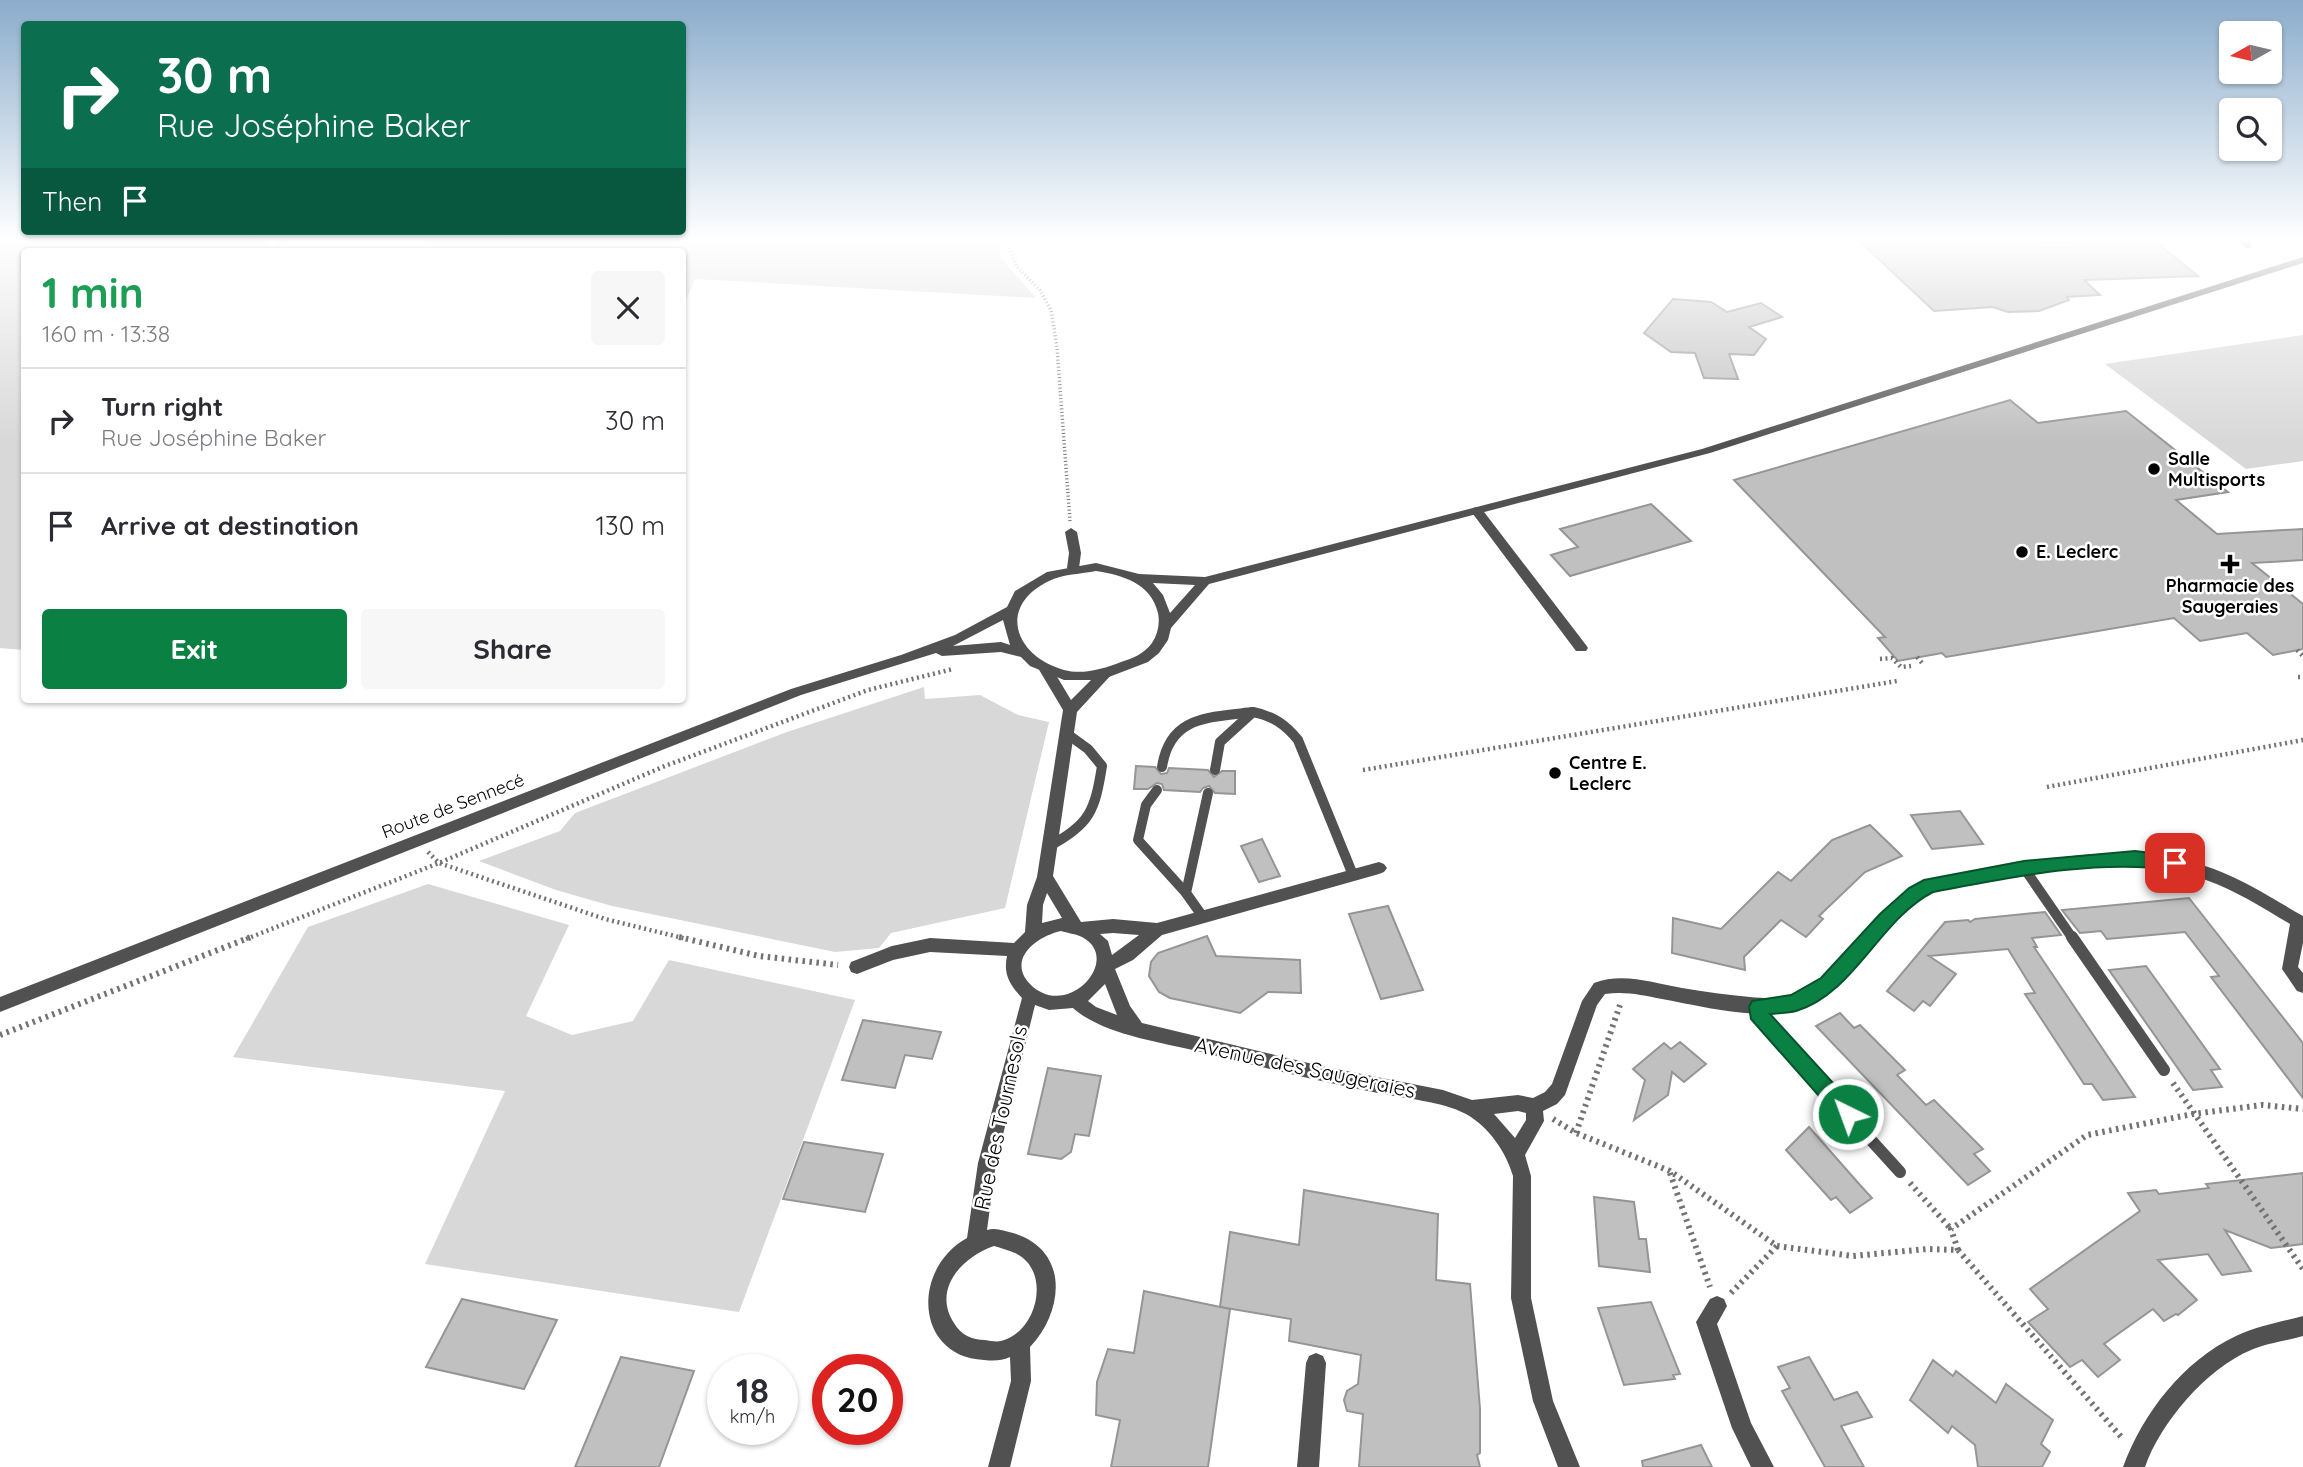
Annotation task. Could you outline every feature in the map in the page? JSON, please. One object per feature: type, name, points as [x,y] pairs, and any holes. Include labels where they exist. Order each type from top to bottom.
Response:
[{"type":"street","points":[[1138,578],[1205,581],[1706,451],[2158,306]]},
{"type":"street","points":[[1477,511],[1581,648]]},
{"type":"street","points":[[1071,532],[1075,552],[1073,568]]},
{"type":"street","points":[[1167,625],[1165,607],[1155,591],[1138,578],[1118,570],[1096,567],[1051,573],[1032,583],[1018,596],[1010,611],[1008,625],[1012,639],[1021,652],[1045,668],[1074,675],[1105,674],[1128,667],[1147,656],[1161,641],[1167,625],[1205,581]]},
{"type":"street","name":"Route de Sennecé","points":[[0,1005],[796,692],[923,653],[970,635],[1010,611]]},
{"type":"street","name":"Route de Sennecé","points":[[923,653],[1001,647],[1021,652]]},
{"type":"street","points":[[1045,668],[1070,710]]},
{"type":"street","points":[[1033,932],[1035,905],[1045,877],[1070,710],[1105,674]]},
{"type":"street","points":[[1516,1154],[1535,1122],[1534,1107],[1552,1098],[1559,1089],[1590,1001],[1600,988],[1759,1007],[1794,1003],[1827,984],[1886,919],[1915,893],[1930,886],[2024,868],[2135,858],[2175,863],[2210,874],[2263,899],[2301,923],[2290,969],[2303,986]]},
{"type":"street","points":[[1157,930],[1127,955],[1106,966],[1096,987],[1075,1000],[1045,1002],[1031,996],[1021,987],[1015,975],[1017,950],[1033,932],[1054,925],[1157,930],[1379,868]]},
{"type":"street","points":[[1045,877],[1079,927],[1101,944],[1106,966],[1123,1010],[1137,1029]]},
{"type":"street","points":[[857,967],[892,953],[930,945],[1017,950]]},
{"type":"street","name":"Rue des Tournesols","points":[[1020,1343],[1034,1330],[1044,1313],[1048,1294],[1046,1275],[1039,1259],[1027,1247],[1011,1239],[994,1237],[976,1242],[987,1163],[1031,996]]},
{"type":"street","name":"Avenue des Saugeraies","points":[[1075,1000],[1090,1013],[1137,1029],[1321,1074],[1443,1098],[1472,1108],[1494,1125],[1516,1154],[1523,1187],[1521,1298],[1543,1401],[1569,1467]]},
{"type":"street","name":"Avenue des Saugeraies","points":[[1472,1108],[1518,1103],[1534,1107]]},
{"type":"street","points":[[976,1242],[954,1258],[939,1283],[937,1302],[940,1320],[950,1336],[965,1347],[983,1352],[1001,1351],[1020,1343],[1021,1381],[999,1467]]},
{"type":"street","points":[[1717,1306],[1706,1322],[1742,1428],[1763,1467]]},
{"type":"street","points":[[2135,1461],[2159,1417],[2192,1379],[2241,1344],[2303,1326]]},
{"type":"street","points":[[1308,1467],[1316,1363]]},
{"type":"lane","points":[[1216,770],[1220,743],[1253,712]]},
{"type":"lane","points":[[1162,767],[1168,737],[1191,722],[1253,712],[1284,722],[1298,740],[1353,874]]},
{"type":"lane","points":[[1049,846],[1079,832],[1095,807],[1102,766],[1088,749],[1066,733]]},
{"type":"lane","points":[[1157,790],[1146,805],[1138,840],[1203,916]]},
{"type":"lane","points":[[1186,893],[1208,793]]},
{"type":"lane","points":[[2024,868],[2164,1070]]},
{"type":"lane","points":[[1759,1007],[1761,1019],[1900,1171]]},
{"type":"path","points":[[1049,306],[1058,347],[1071,532]]},
{"type":"path","points":[[2297,650],[2303,656]]},
{"type":"path","points":[[1917,657],[1923,664]]},
{"type":"path","points":[[1880,659],[1892,658],[1901,667],[1911,666]]},
{"type":"path","points":[[0,1035],[439,863],[665,766],[868,690],[957,668]]},
{"type":"path","points":[[1363,771],[1897,681]]},
{"type":"path","points":[[2047,787],[2303,740]]},
{"type":"path","points":[[416,841],[439,863],[605,919],[759,956],[857,967]]},
{"type":"path","points":[[1576,1133],[1622,991]]},
{"type":"path","points":[[2164,1070],[2303,1269]]},
{"type":"path","points":[[1670,1171],[1717,1306],[1777,1246]]},
{"type":"path","points":[[1900,1171],[1951,1228]]},
{"type":"path","points":[[1958,1250],[2135,1461]]},
{"type":"shaded area","points":[[0,306],[21,306],[21,650],[0,648]]},
{"type":"shaded area","points":[[2303,335],[2303,461],[2246,469],[2105,364]]},
{"type":"shaded area","points":[[924,687],[925,699],[980,695],[1018,715],[1049,722],[1005,908],[891,933],[879,948],[835,952],[612,906],[556,890],[479,861],[560,831],[575,813],[787,732]]},
{"type":"shaded area","points":[[428,884],[569,925],[526,1016],[572,1035],[633,1021],[669,960],[855,1000],[739,1312],[425,1264],[505,1091],[233,1057],[308,927]]},
{"type":"building","points":[[1667,306],[1718,306],[1727,312],[1748,306],[1766,306],[1782,317],[1749,327],[1766,339],[1754,355],[1729,354],[1738,379],[1704,378],[1695,353],[1671,352],[1644,333]]},
{"type":"building","points":[[1929,306],[2051,306],[2039,311],[2008,312],[1993,307],[1934,311]]},
{"type":"building","name":"E. Leclerc","points":[[2010,400],[2038,423],[2126,411],[2228,492],[2176,500],[2217,534],[2303,529],[2303,560],[2252,563],[2303,604],[2303,649],[2273,655],[2247,633],[2200,641],[2174,618],[1946,657],[1942,653],[1898,661],[1878,638],[1885,637],[1734,480]]},
{"type":"building","points":[[1651,504],[1691,541],[1570,576],[1551,555],[1578,547],[1560,529]]},
{"type":"building","points":[[1136,766],[1155,767],[1161,774],[1167,773],[1169,768],[1208,770],[1214,777],[1222,771],[1235,771],[1235,794],[1215,793],[1209,786],[1200,792],[1164,790],[1162,784],[1157,783],[1148,789],[1134,789]]},
{"type":"building","points":[[1960,811],[1983,844],[1932,849],[1911,815]]},
{"type":"building","points":[[1870,825],[1902,856],[1865,872],[1819,916],[1823,919],[1806,937],[1781,920],[1744,957],[1745,970],[1672,953],[1673,918],[1721,929],[1778,872],[1791,881],[1832,840]]},
{"type":"building","points":[[1262,839],[1280,876],[1259,882],[1241,846]]},
{"type":"building","points":[[2189,898],[2303,1043],[2303,1098],[2211,977],[2219,976],[2185,932],[2107,939],[2101,931],[2080,933],[2062,910]]},
{"type":"building","points":[[1388,906],[1423,990],[1381,999],[1349,914]]},
{"type":"building","points":[[2045,912],[2061,935],[2032,938],[2037,947],[2034,947],[2135,1097],[2103,1100],[2092,1084],[2084,1084],[2025,994],[2035,993],[2008,949],[1929,956],[1956,974],[1930,1006],[1923,1001],[1914,1011],[1887,991],[1945,922],[1970,922],[1975,919]]},
{"type":"building","points":[[1207,936],[1216,956],[1300,960],[1301,993],[1268,992],[1240,1013],[1170,998],[1159,992],[1149,976],[1151,962],[1158,953]]},
{"type":"building","points":[[2146,966],[2220,1069],[2211,1070],[2222,1087],[2193,1090],[2109,970]]},
{"type":"building","points":[[1840,1013],[1854,1028],[1860,1025],[1905,1070],[1897,1075],[1926,1105],[1934,1100],[1983,1149],[1974,1154],[1990,1171],[1968,1185],[1816,1026]]},
{"type":"building","points":[[863,1020],[941,1032],[932,1059],[905,1055],[895,1088],[842,1080]]},
{"type":"building","points":[[1680,1042],[1706,1064],[1684,1082],[1672,1072],[1668,1095],[1634,1120],[1645,1080],[1633,1069],[1664,1043],[1671,1049]]},
{"type":"building","points":[[1048,1068],[1101,1076],[1089,1136],[1075,1134],[1071,1152],[1061,1159],[1028,1154]]},
{"type":"building","points":[[1809,1127],[1872,1198],[1850,1213],[1836,1197],[1831,1200],[1786,1150]]},
{"type":"building","points":[[804,1142],[883,1154],[865,1212],[783,1199]]},
{"type":"building","points":[[2303,1173],[2303,1244],[2271,1248],[2225,1230],[2251,1271],[2222,1275],[2208,1254],[2158,1260],[2197,1300],[2178,1315],[2164,1321],[2153,1309],[2104,1344],[2120,1360],[2098,1377],[2082,1360],[2070,1367],[2028,1322],[2048,1309],[2030,1289],[2140,1211],[2128,1193],[2156,1190],[2159,1194],[2209,1188],[2206,1184]]},
{"type":"building","points":[[1304,1190],[1438,1214],[1436,1280],[1470,1284],[1480,1409],[1480,1453],[1477,1455],[1480,1467],[1359,1467],[1363,1414],[1347,1411],[1344,1400],[1347,1391],[1358,1384],[1361,1355],[1289,1341],[1291,1319],[1220,1307],[1230,1232],[1299,1245]]},
{"type":"building","points":[[1594,1197],[1634,1202],[1639,1239],[1646,1239],[1650,1272],[1599,1266]]},
{"type":"building","points":[[1144,1291],[1230,1309],[1208,1467],[1111,1467],[1120,1420],[1096,1415],[1097,1382],[1108,1349],[1134,1353]]},
{"type":"building","points":[[462,1299],[557,1320],[524,1389],[426,1367]]},
{"type":"building","points":[[1651,1302],[1680,1374],[1673,1375],[1675,1379],[1624,1385],[1598,1308]]},
{"type":"building","points":[[621,1357],[694,1371],[659,1467],[575,1467]]},
{"type":"building","points":[[1809,1357],[1834,1400],[1857,1392],[1872,1417],[1841,1426],[1864,1467],[1825,1467],[1782,1391],[1790,1388],[1778,1367]]},
{"type":"building","points":[[1933,1360],[1953,1376],[1956,1371],[1996,1403],[2006,1384],[2053,1420],[2041,1444],[2050,1452],[2042,1467],[1978,1467],[1975,1445],[1952,1426],[1948,1433],[1910,1400]]},
{"type":"building","points":[[1701,1445],[1712,1467],[1643,1467],[1642,1461]]},
{"type":"place","name":"Salle Multisports","points":[[2154,469]]},
{"type":"place","name":"E. Leclerc","points":[[2022,552]]},
{"type":"place","name":"Pharmacie des Saugeraies","points":[[2230,564]]},
{"type":"place","name":"Centre E. Leclerc","points":[[1555,773]]},
{"type":"route","points":[[1848,1114],[1761,1019],[1759,1007],[1794,1003],[1827,984],[1886,919],[1915,893],[1930,886],[2024,868],[2087,861],[2135,858],[2175,863]]}]
